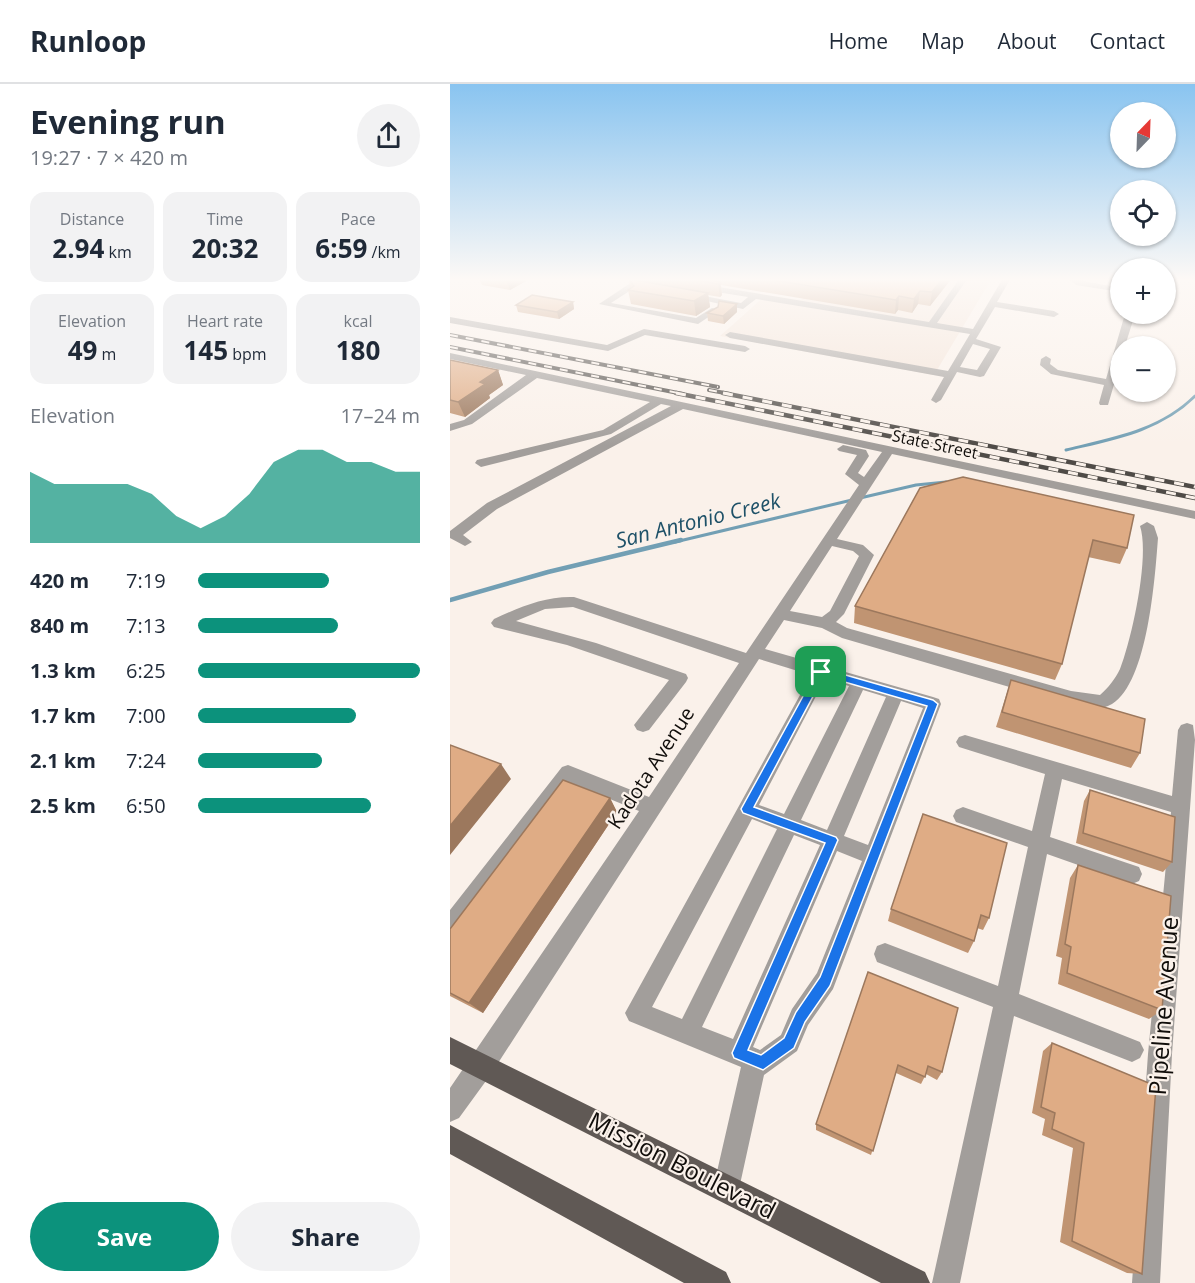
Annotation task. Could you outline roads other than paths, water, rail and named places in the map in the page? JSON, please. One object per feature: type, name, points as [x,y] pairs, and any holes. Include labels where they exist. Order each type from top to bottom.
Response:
[{"type":"main road","name":"Mission Boulevard","points":[[450,1050],[914,1283]]},
{"type":"main road","points":[[450,1139],[715,1283]]},
{"type":"street","points":[[529,334],[608,348],[640,334]]},
{"type":"street","points":[[656,334],[745,349]]},
{"type":"street","points":[[730,335],[953,372],[980,374],[996,346],[966,334]]},
{"type":"street","points":[[936,400],[974,336]]},
{"type":"street","name":"State Street","points":[[450,356],[665,401],[723,419],[888,451],[1051,491],[1195,515]]},
{"type":"street","points":[[1046,359],[1045,365],[1055,372],[1110,383],[1104,403]]},
{"type":"street","points":[[450,429],[468,422],[535,374]]},
{"type":"street","points":[[481,463],[607,432],[665,401]]},
{"type":"street","points":[[465,542],[454,536],[492,506],[685,406]]},
{"type":"street","points":[[450,418],[468,422]]},
{"type":"street","points":[[805,436],[862,453],[863,456],[851,474],[860,493]]},
{"type":"street","name":"Kadota Avenue","points":[[450,1108],[482,1065],[888,451]]},
{"type":"street","points":[[1129,525],[1147,526],[1151,524],[1155,507]]},
{"type":"street","points":[[780,614],[825,623],[842,632],[1071,698],[1094,702],[1107,699],[1122,683],[1141,629],[1151,537],[1147,526]]},
{"type":"street","points":[[825,623],[836,614],[867,555],[858,548],[828,541]]},
{"type":"street","points":[[643,725],[680,678],[622,656],[553,635],[499,623],[531,608],[562,601],[574,602],[752,656],[821,672],[859,682],[933,704],[825,981],[800,1017],[789,1043],[763,1063],[637,1013],[821,672]]},
{"type":"street","points":[[687,1033],[859,682]]},
{"type":"street","points":[[726,1188],[747,1057],[832,840],[896,693]]},
{"type":"street","name":"Pipeline Avenue","points":[[1146,1283],[1160,1054],[1187,730]]},
{"type":"street","points":[[965,742],[1180,807]]},
{"type":"street","points":[[946,1283],[1055,770]]},
{"type":"street","points":[[450,927],[568,773],[652,807]]},
{"type":"street","points":[[747,809],[874,856]]},
{"type":"street","points":[[963,816],[1132,874]]},
{"type":"street","points":[[885,954],[1132,1050]]},
{"type":"waterway","name":"San Antonio Creek","points":[[1066,450],[1151,426],[1167,418],[1195,396]]},
{"type":"waterway","name":"San Antonio Creek","points":[[860,498],[916,485],[946,482]]},
{"type":"waterway","name":"San Antonio Creek","points":[[675,542],[852,500]]},
{"type":"waterway","name":"San Antonio Creek","points":[[450,600],[548,572],[681,540]]},
{"type":"railway","points":[[450,335],[718,387]]},
{"type":"railway","points":[[450,347],[683,394]]},
{"type":"railway","points":[[709,390],[730,394]]},
{"type":"railway","points":[[676,393],[1195,498]]},
{"type":"railway","points":[[723,393],[1195,487]]}]
